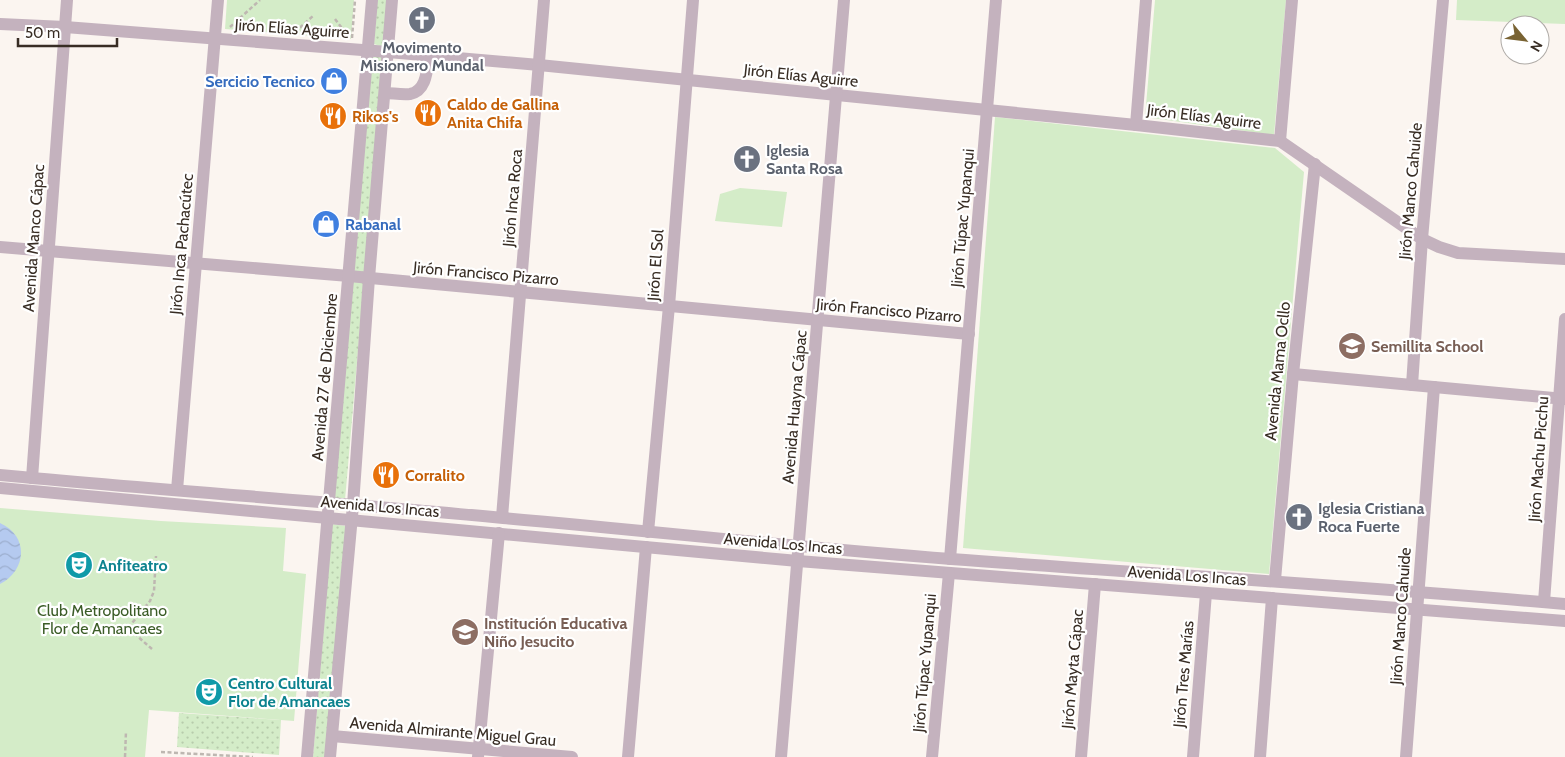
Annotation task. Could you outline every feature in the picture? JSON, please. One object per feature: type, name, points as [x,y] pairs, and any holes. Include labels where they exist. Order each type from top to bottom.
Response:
[{"type":"street","name":"Avenida Manco Cápac","points":[[32,478],[67,0]]},
{"type":"street","name":"Jirón Inca Pachacútec","points":[[177,490],[218,0]]},
{"type":"street","name":"Avenida 27 de Diciembre","points":[[307,757],[372,0]]},
{"type":"street","points":[[330,757],[353,505],[369,278],[392,0]]},
{"type":"street","name":"Jirón Inca Roca","points":[[502,518],[544,0]]},
{"type":"street","name":"Jirón El Sol","points":[[648,532],[693,0]]},
{"type":"street","name":"Avenida Huayna Cápac","points":[[782,757],[844,0]]},
{"type":"street","name":"Jirón Túpac Yupanqui","points":[[950,559],[996,0]]},
{"type":"street","points":[[1136,124],[1146,0]]},
{"type":"street","points":[[1280,141],[1292,0]]},
{"type":"street","name":"Jirón Manco Cahuide","points":[[1412,385],[1422,238],[1443,0]]},
{"type":"street","name":"Jirón Elías Aguirre","points":[[0,24],[65,27],[368,50],[539,65],[1136,124],[1280,141],[1422,238],[1439,247],[1458,253],[1565,259]]},
{"type":"street","points":[[385,93],[411,94],[422,86],[429,56]]},
{"type":"street","name":"Avenida Mama Ocllo","points":[[1275,580],[1293,374],[1315,164]]},
{"type":"street","name":"Jirón Francisco Pizarro","points":[[0,247],[349,276],[969,334]]},
{"type":"street","name":"Jirón Machu Picchu","points":[[1544,602],[1562,399],[1565,319]]},
{"type":"street","points":[[1293,374],[1562,399]]},
{"type":"street","name":"Jirón Manco Cahuide","points":[[1406,757],[1434,387]]},
{"type":"street","name":"Avenida Los Incas","points":[[0,475],[950,559],[1275,580],[1565,604]]},
{"type":"street","name":"Avenida Los Incas","points":[[0,488],[798,561],[1565,621]]},
{"type":"street","points":[[479,753],[499,534]]},
{"type":"street","points":[[628,757],[646,547]]},
{"type":"street","name":"Jirón Túpac Yupanqui","points":[[932,757],[949,573]]},
{"type":"street","name":"Jirón Mayta Cápac","points":[[1081,757],[1095,584]]},
{"type":"street","name":"Jirón Tres Marías","points":[[1193,757],[1206,593]]},
{"type":"street","points":[[1260,757],[1272,598]]},
{"type":"street","name":"Avenida Almirante Miguel Grau","points":[[332,736],[479,753],[572,757]]},
{"type":"path","points":[[215,39],[260,0]]},
{"type":"path","points":[[352,40],[355,0]]},
{"type":"path","points":[[299,37],[290,36],[313,16]]},
{"type":"path","points":[[335,19],[352,40]]},
{"type":"path","points":[[343,40],[352,40]]},
{"type":"path","points":[[152,649],[128,628],[150,601],[154,591],[156,556]]},
{"type":"path","points":[[125,757],[126,732]]},
{"type":"path","points":[[161,752],[253,757]]},
{"type":"green space","points":[[227,0],[354,0],[351,39],[225,29]]},
{"type":"green space","points":[[377,0],[387,0],[383,47],[374,44]]},
{"type":"green space","points":[[1155,0],[1286,0],[1274,135],[1145,117]]},
{"type":"green space","points":[[1457,0],[1565,0],[1565,24],[1550,23],[1550,15],[1500,15],[1500,22],[1456,20]]},
{"type":"green space","points":[[372,55],[383,56],[365,275],[354,274]]},
{"type":"green space","points":[[995,117],[1275,148],[1304,172],[1269,574],[963,548]]},
{"type":"green space","points":[[740,188],[787,192],[782,227],[715,221],[720,194]]},
{"type":"green space","points":[[353,281],[364,282],[345,500],[334,499]]},
{"type":"green space","name":"Club Metropolitano Flor de Amancaes","points":[[0,508],[161,521],[286,528],[283,571],[306,574],[294,721],[149,710],[145,757],[0,757]]},
{"type":"green space","points":[[332,524],[346,526],[325,757],[313,757]]},
{"type":"green space","points":[[179,713],[281,720],[279,755],[177,747]]},
{"type":"water","points":[[0,523],[16,536],[20,544],[21,553],[20,562],[15,570],[9,578],[0,584]]},
{"type":"place","name":"Movimento Misionero Mundal","points":[[422,20]]},
{"type":"place","name":"Sercicio Tecnico","points":[[334,81]]},
{"type":"place","name":"Caldo de Gallina Anita Chifa","points":[[428,113]]},
{"type":"place","name":"Rikos's","points":[[333,116]]},
{"type":"place","name":"Iglesia Santa Rosa","points":[[747,159]]},
{"type":"place","name":"Rabanal","points":[[326,224]]},
{"type":"place","name":"Semillita School","points":[[1352,346]]},
{"type":"place","name":"Corralito","points":[[386,475]]},
{"type":"place","name":"Iglesia Cristiana Roca Fuerte","points":[[1299,517]]},
{"type":"place","name":"Anfiteatro","points":[[79,565]]},
{"type":"place","name":"Institución Educativa Niño Jesucito","points":[[465,632]]},
{"type":"place","name":"Centro Cultural Flor de Amancaes","points":[[209,692]]}]
